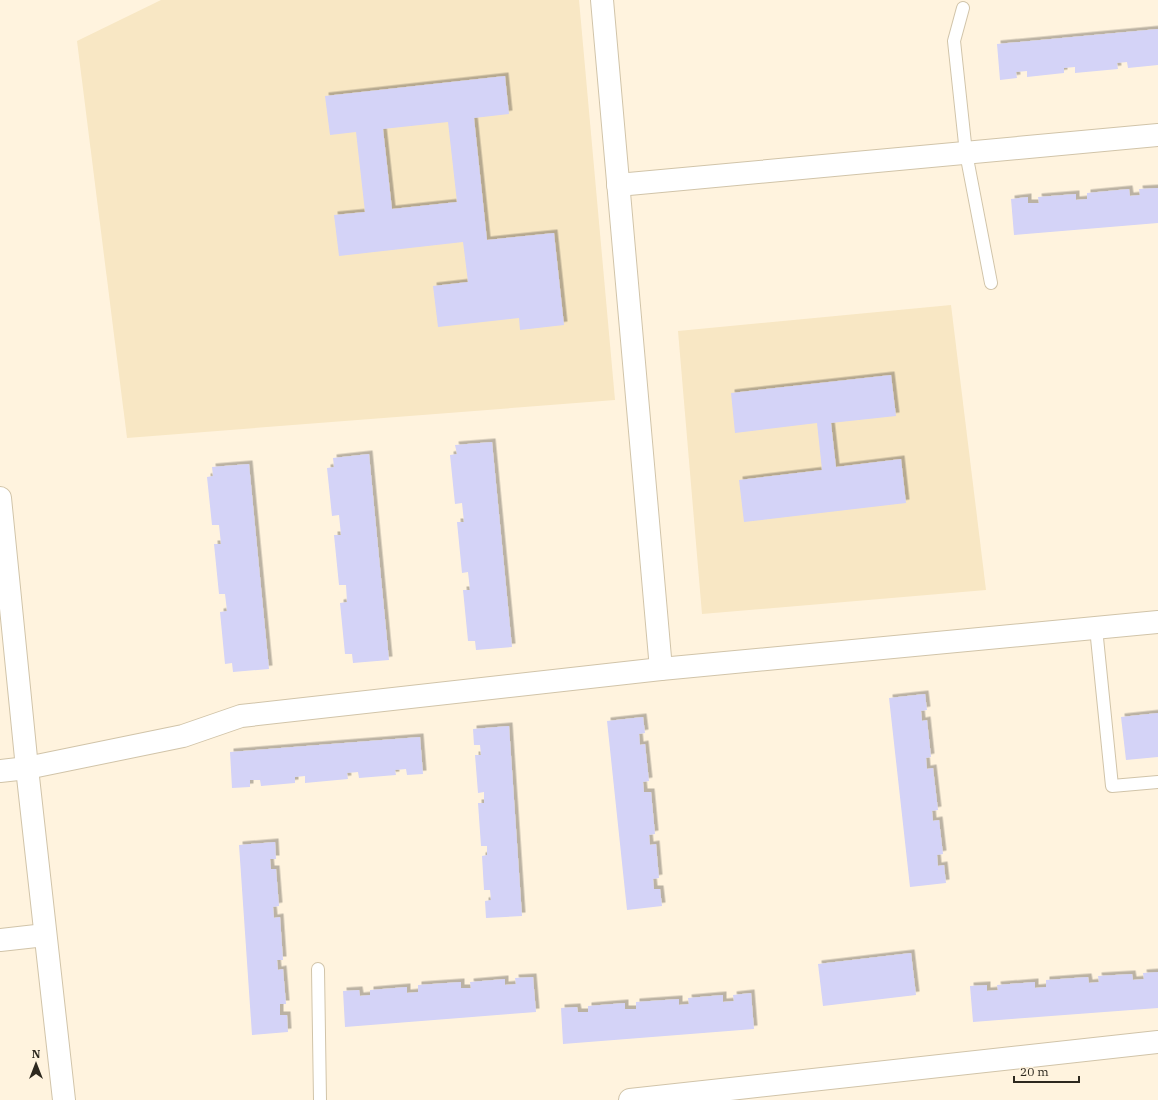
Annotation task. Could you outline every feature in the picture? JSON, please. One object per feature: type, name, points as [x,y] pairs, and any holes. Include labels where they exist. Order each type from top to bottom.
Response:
[{"type":"street","points":[[602,0],[661,669]]},
{"type":"street","points":[[618,185],[1158,135]]},
{"type":"street","points":[[0,498],[5,590],[27,768],[64,1100]]},
{"type":"street","points":[[0,771],[27,768],[183,736],[241,716],[661,669],[1158,622]]},
{"type":"street","points":[[0,940],[45,935]]},
{"type":"street","points":[[630,1100],[778,1092],[1158,1042]]},
{"type":"lane","points":[[963,8],[954,41],[966,153],[991,283]]},
{"type":"lane","points":[[1096,628],[1112,786],[1158,782]]},
{"type":"lane","points":[[318,969],[320,1100]]},
{"type":"shaded area","points":[[161,0],[579,0],[615,400],[127,438],[77,41]]},
{"type":"shaded area","points":[[951,305],[986,590],[702,614],[678,331]]},
{"type":"building","points":[[1158,29],[1158,65],[1128,68],[1127,62],[1117,63],[1118,69],[1075,73],[1075,67],[1064,68],[1064,73],[1027,77],[1027,71],[1016,72],[1017,78],[1000,80],[997,44]]},
{"type":"building","points":[[505,76],[509,114],[474,118],[487,240],[554,233],[564,325],[520,330],[519,318],[438,327],[433,286],[468,282],[463,242],[339,256],[334,215],[365,212],[356,132],[330,135],[325,96]],"holes":[[[448,122],[457,202],[392,209],[383,129]]]},
{"type":"building","points":[[1158,188],[1158,223],[1014,235],[1011,199],[1028,197],[1028,203],[1039,203],[1038,197],[1076,194],[1076,200],[1087,199],[1087,193],[1129,189],[1130,196],[1140,195],[1139,189]]},
{"type":"building","points":[[891,375],[896,416],[831,423],[836,467],[901,459],[906,503],[744,522],[739,480],[822,470],[817,423],[735,433],[731,393]]},
{"type":"building","points":[[492,442],[512,647],[476,650],[475,641],[468,641],[463,590],[470,590],[468,572],[462,573],[457,522],[464,522],[462,503],[455,504],[450,455],[457,454],[455,445]]},
{"type":"building","points":[[369,454],[389,660],[353,663],[352,654],[345,654],[340,603],[347,602],[346,585],[339,585],[334,535],[341,535],[339,515],[332,516],[327,468],[334,467],[333,458]]},
{"type":"building","points":[[249,464],[269,669],[233,672],[232,663],[225,664],[220,612],[227,611],[225,594],[219,594],[214,544],[221,544],[219,525],[212,525],[207,477],[213,476],[212,467]]},
{"type":"building","points":[[925,694],[927,710],[921,711],[922,721],[927,720],[931,757],[926,758],[927,769],[933,768],[938,810],[932,811],[933,821],[939,820],[943,854],[937,855],[938,866],[944,865],[946,883],[910,887],[889,698]]},
{"type":"building","points":[[1158,713],[1158,757],[1126,760],[1121,717]]},
{"type":"building","points":[[643,717],[645,733],[639,734],[640,745],[645,744],[649,781],[643,782],[644,792],[651,792],[655,834],[649,835],[650,845],[656,844],[659,878],[653,879],[654,889],[660,889],[662,906],[627,910],[607,721]]},
{"type":"building","points":[[509,726],[522,916],[486,918],[485,901],[491,900],[490,890],[484,890],[482,856],[487,855],[487,846],[481,846],[478,803],[484,803],[484,792],[478,793],[475,755],[481,755],[480,745],[474,745],[473,729]]},
{"type":"building","points":[[420,737],[423,774],[407,775],[406,769],[395,770],[396,775],[359,778],[358,772],[347,773],[348,779],[305,783],[305,776],[295,777],[295,783],[261,786],[260,780],[250,780],[250,787],[232,788],[230,752]]},
{"type":"building","points":[[275,842],[276,859],[270,859],[271,869],[276,869],[279,906],[273,907],[274,918],[280,917],[283,960],[277,960],[278,970],[283,969],[286,1004],[280,1004],[280,1015],[287,1015],[288,1032],[252,1035],[239,845]]},
{"type":"building","points":[[911,953],[916,995],[823,1006],[818,964]]},
{"type":"building","points":[[1158,972],[1158,1008],[973,1022],[970,986],[987,985],[987,991],[998,990],[997,985],[1035,982],[1035,988],[1046,987],[1046,980],[1088,977],[1089,983],[1099,982],[1098,976],[1132,974],[1133,980],[1144,979],[1143,973]]},
{"type":"building","points":[[533,977],[536,1012],[345,1027],[343,991],[359,990],[360,996],[370,995],[370,990],[407,987],[407,993],[418,992],[418,985],[461,982],[461,988],[471,988],[470,982],[505,979],[505,985],[516,984],[515,978]]},
{"type":"building","points":[[751,993],[754,1029],[563,1044],[561,1008],[577,1007],[578,1012],[588,1012],[588,1006],[625,1003],[625,1009],[636,1009],[636,1002],[679,999],[679,1005],[689,1004],[688,998],[723,995],[723,1002],[734,1001],[733,995]]}]
